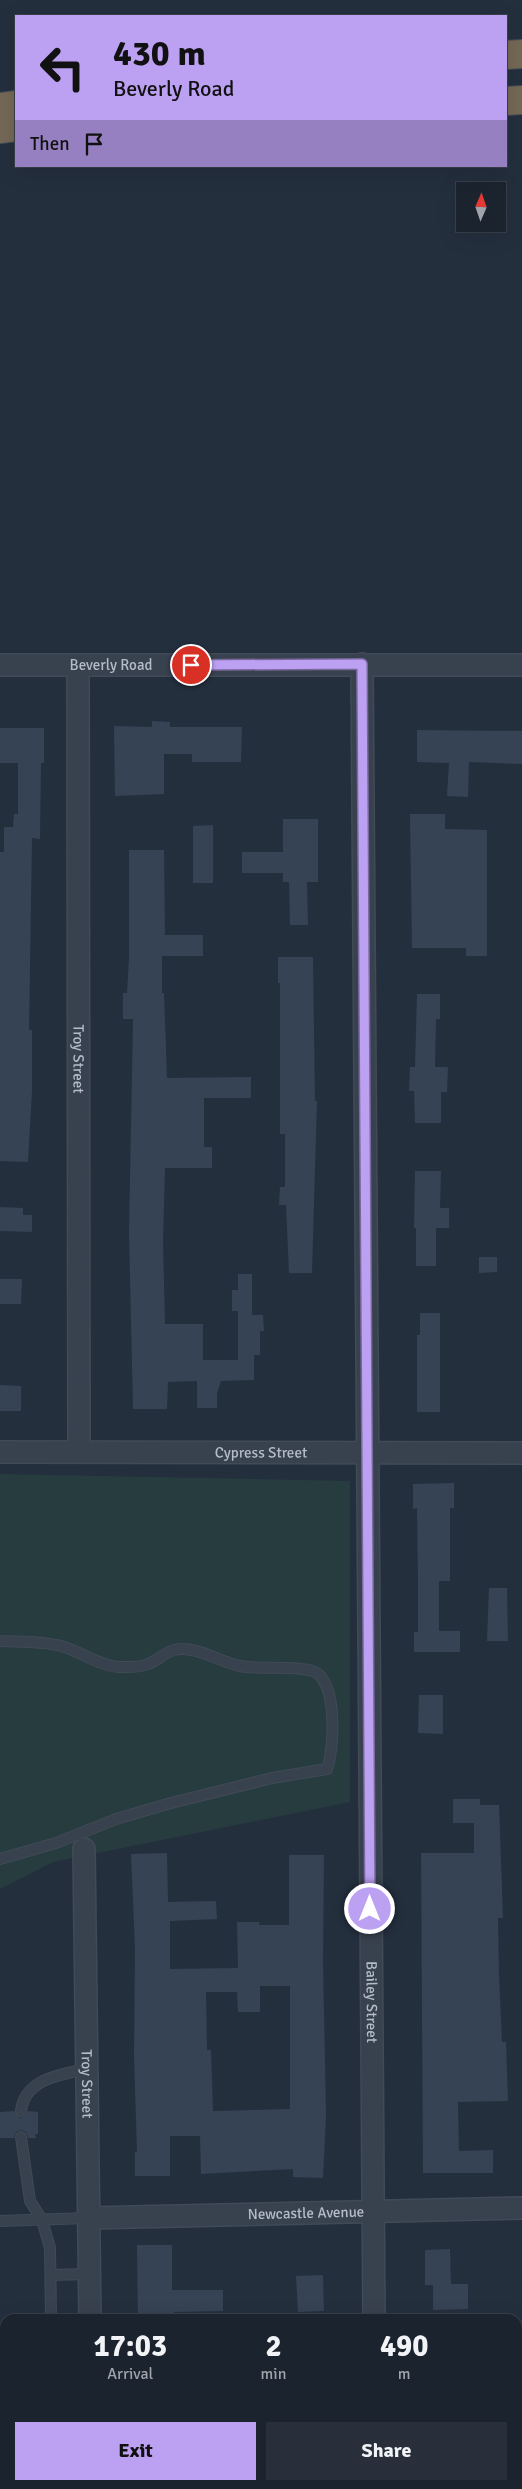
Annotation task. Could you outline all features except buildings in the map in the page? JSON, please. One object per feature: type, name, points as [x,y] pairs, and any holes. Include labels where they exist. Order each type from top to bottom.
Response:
[{"type":"highway","points":[[507,55],[522,54]]},
{"type":"highway","points":[[507,101],[522,100]]},
{"type":"highway","points":[[0,107],[15,105]]},
{"type":"highway","points":[[0,129],[15,127]]},
{"type":"street","name":"Bailey Street","points":[[362,664],[374,2314]]},
{"type":"street","name":"Beverly Road","points":[[0,665],[522,664]]},
{"type":"street","name":"Troy Street","points":[[78,665],[79,1452]]},
{"type":"street","name":"Cypress Street","points":[[0,1452],[522,1454]]},
{"type":"street","name":"Troy Street","points":[[84,1849],[90,2314]]},
{"type":"street","name":"Newcastle Avenue","points":[[88,2218],[522,2208]]},
{"type":"lane","points":[[0,1641],[61,1646],[101,1664],[116,1667],[146,1665],[174,1650],[190,1650],[225,1663],[243,1666],[300,1668],[316,1672],[326,1682],[332,1718],[331,1758],[328,1769],[272,1778],[179,1801],[116,1819],[56,1844],[0,1860]]},
{"type":"lane","points":[[21,2111],[22,2098],[36,2085],[60,2075],[86,2069]]},
{"type":"lane","points":[[21,2138],[30,2201],[42,2220],[50,2248],[51,2314]]},
{"type":"lane","points":[[0,2221],[88,2218]]},
{"type":"lane","points":[[50,2275],[89,2274]]},
{"type":"green space","points":[[0,1474],[350,1481],[350,1802],[53,1862],[0,1889]]},
{"type":"route","points":[[191,665],[362,664],[370,1909]]}]
